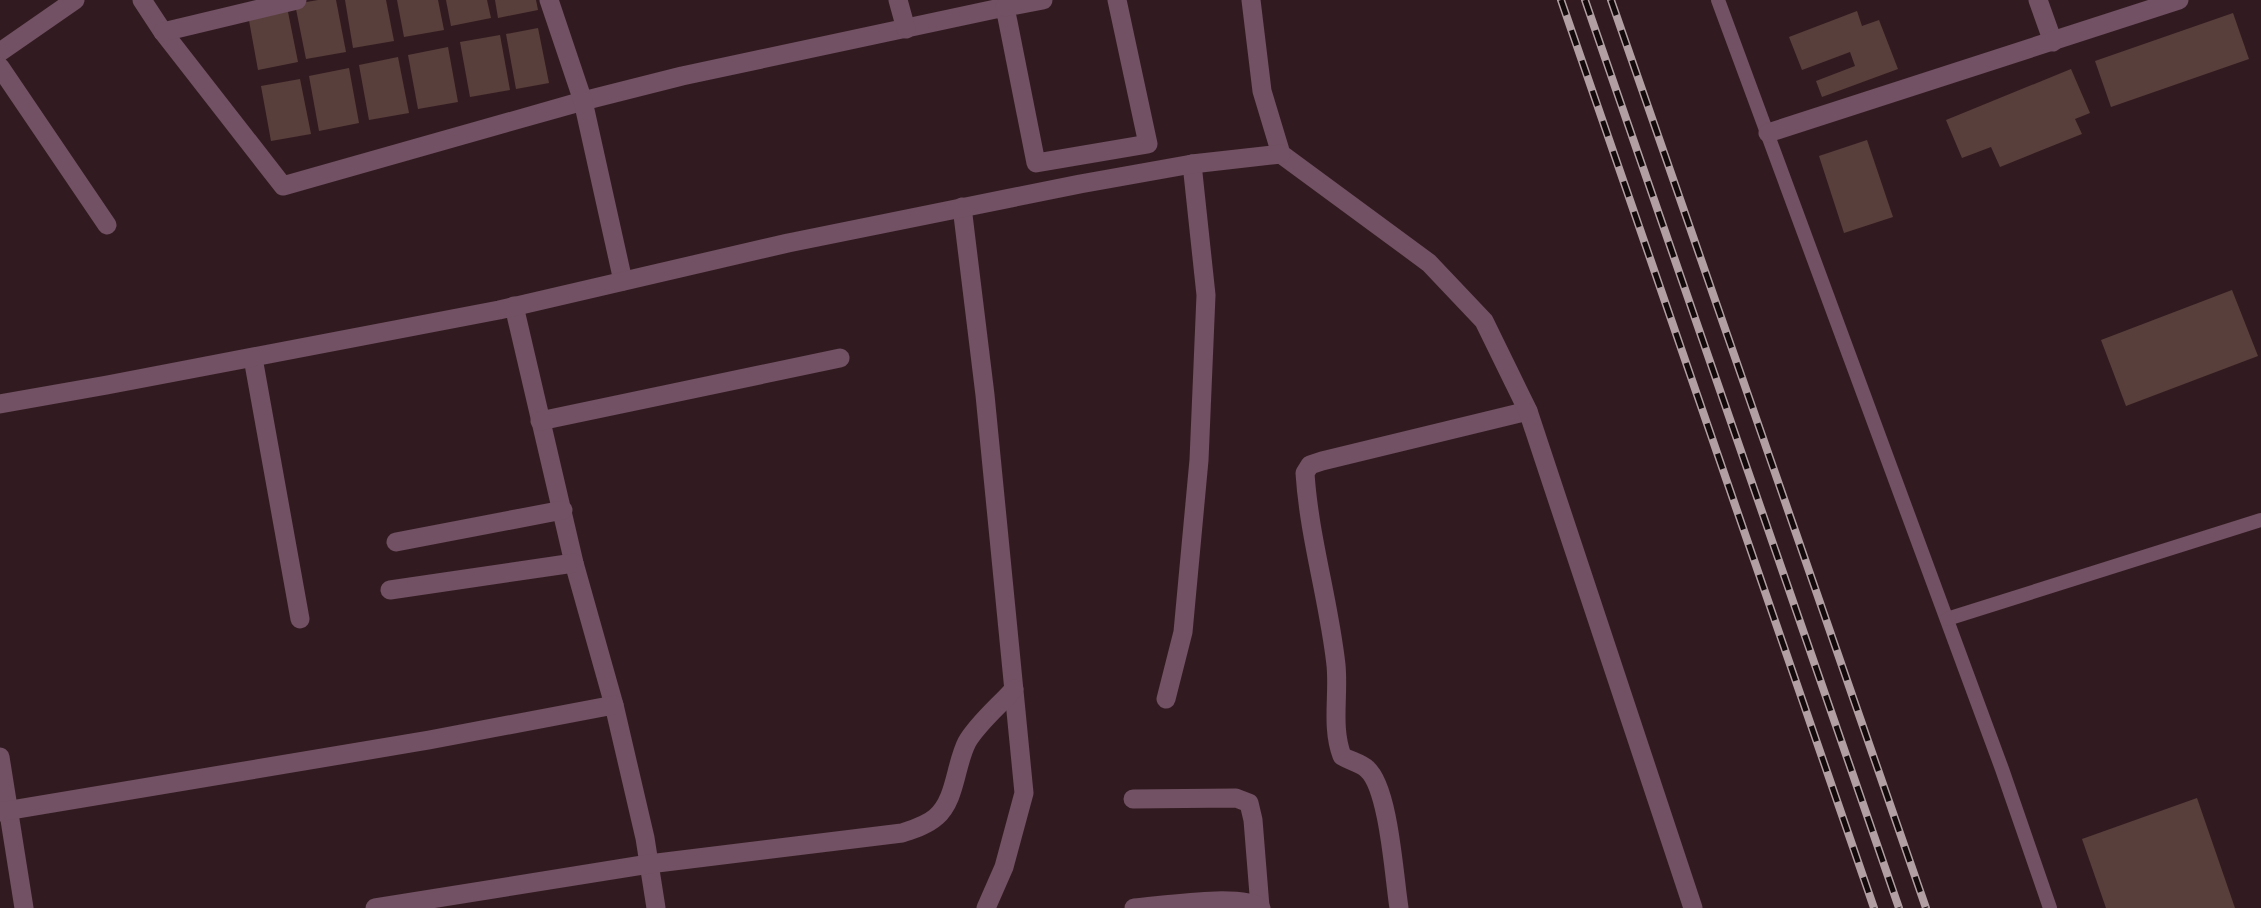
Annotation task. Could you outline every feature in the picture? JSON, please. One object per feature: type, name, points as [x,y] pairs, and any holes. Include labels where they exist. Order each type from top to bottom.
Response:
[{"type":"street","points":[[0,52],[75,0]]},
{"type":"street","points":[[142,0],[163,32],[283,186],[583,101],[682,76],[1043,0]]},
{"type":"street","points":[[163,32],[297,0]]},
{"type":"street","points":[[549,0],[583,101],[623,281]]},
{"type":"street","points":[[898,0],[906,29]]},
{"type":"street","points":[[1005,7],[1036,163],[1148,144],[1117,0]]},
{"type":"street","points":[[1251,0],[1262,91],[1281,154],[1429,263],[1484,321],[1528,411],[1693,908]]},
{"type":"street","points":[[2038,0],[2053,42]]},
{"type":"street","points":[[1768,133],[2179,0]]},
{"type":"street","points":[[0,67],[107,225]]},
{"type":"street","points":[[0,404],[253,358],[514,306],[788,243],[962,207],[1192,164],[1281,154]]},
{"type":"street","points":[[1166,699],[1183,632],[1199,460],[1206,295],[1192,164]]},
{"type":"street","points":[[962,207],[985,395],[1024,793],[1004,867],[986,908]]},
{"type":"street","points":[[514,306],[574,563],[614,705],[656,908]]},
{"type":"street","points":[[253,358],[300,619]]},
{"type":"street","points":[[540,421],[840,358]]},
{"type":"street","points":[[1399,908],[1381,794],[1373,776],[1365,767],[1342,756],[1338,747],[1336,668],[1305,473],[1310,465],[1322,461],[1528,411]]},
{"type":"street","points":[[396,542],[563,510]]},
{"type":"street","points":[[390,590],[574,563]]},
{"type":"street","points":[[374,908],[649,864],[902,833],[923,825],[937,816],[946,805],[968,740],[1014,690]]},
{"type":"street","points":[[4,812],[429,740],[614,705]]},
{"type":"street","points":[[0,757],[4,812],[24,908]]},
{"type":"street","points":[[1133,799],[1236,798],[1249,803],[1253,820],[1260,907]]},
{"type":"street","points":[[1134,908],[1227,901],[1249,901],[1260,907]]},
{"type":"lane","points":[[1718,0],[2002,769],[2050,908]]},
{"type":"lane","points":[[1947,619],[2261,520]]},
{"type":"building","points":[[336,0],[346,52],[306,59],[295,4]]},
{"type":"building","points":[[345,0],[386,0],[394,41],[353,48]]},
{"type":"building","points":[[397,0],[438,0],[444,30],[404,37]]},
{"type":"building","points":[[446,0],[487,0],[491,18],[451,26]]},
{"type":"building","points":[[495,0],[536,0],[538,10],[498,18]]},
{"type":"building","points":[[287,7],[298,62],[258,70],[248,15]]},
{"type":"building","points":[[1857,11],[1862,26],[1879,20],[1898,69],[1822,97],[1816,81],[1855,66],[1850,52],[1802,70],[1789,37]]},
{"type":"building","points":[[2233,13],[2249,59],[2111,107],[2095,61]]},
{"type":"building","points":[[538,28],[549,83],[516,89],[506,34]]},
{"type":"building","points":[[500,35],[510,90],[470,97],[460,42]]},
{"type":"building","points":[[448,47],[458,102],[418,109],[408,55]]},
{"type":"building","points":[[398,57],[409,113],[369,120],[359,65]]},
{"type":"building","points":[[349,68],[359,123],[319,131],[309,76]]},
{"type":"building","points":[[2071,69],[2090,113],[2075,119],[2082,134],[2000,167],[1991,147],[1962,158],[1946,120]]},
{"type":"building","points":[[300,79],[311,134],[271,141],[261,86]]},
{"type":"building","points":[[1867,140],[1893,217],[1844,233],[1819,156]]},
{"type":"building","points":[[2232,290],[2258,356],[2126,406],[2101,340]]},
{"type":"building","points":[[2197,798],[2235,908],[2106,908],[2082,839]]},
{"type":"railway","points":[[1561,0],[1874,908]]},
{"type":"railway","points":[[1585,0],[1899,908]]},
{"type":"railway","points":[[1611,0],[1926,908]]}]
